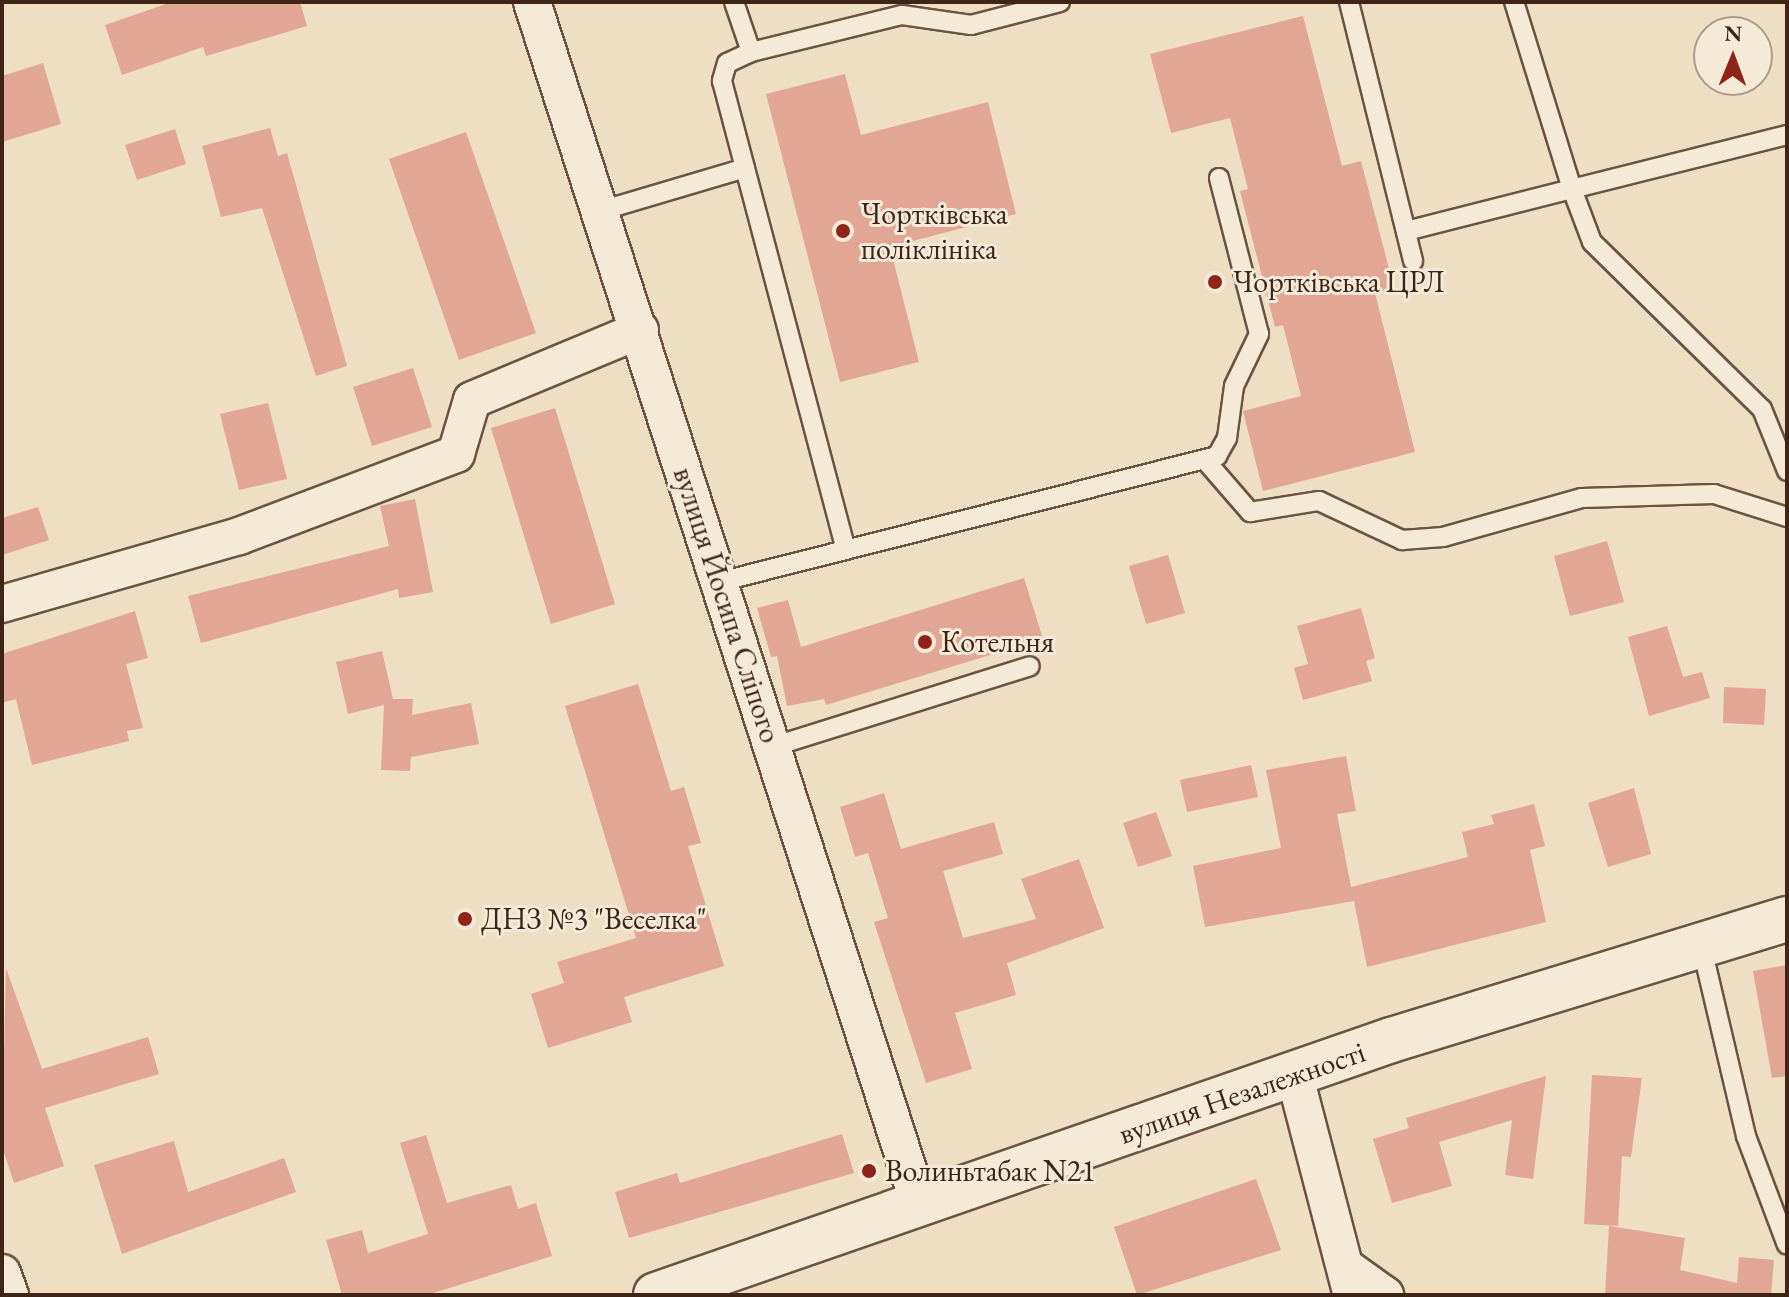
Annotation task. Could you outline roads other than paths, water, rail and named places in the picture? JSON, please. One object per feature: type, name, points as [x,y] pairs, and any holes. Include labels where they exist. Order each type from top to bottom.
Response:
[{"type":"main road","name":"вулиця Незалежності","points":[[668,1293],[920,1207],[1294,1073],[1701,943],[1787,919]]},
{"type":"street","name":"вулиця Йосипа Сліпого","points":[[532,2],[920,1207]]},
{"type":"street","points":[[2,604],[239,536],[456,454],[472,400],[640,330]]},
{"type":"street","points":[[1294,1073],[1350,1281],[1385,1295]]},
{"type":"street","points":[[2,1273],[10,1295]]},
{"type":"lane","points":[[734,2],[751,52]]},
{"type":"lane","points":[[846,550],[722,73],[733,59],[751,52],[902,15],[971,25],[1060,2]]},
{"type":"lane","points":[[1349,2],[1413,261]]},
{"type":"lane","points":[[1514,2],[1572,189],[1592,242],[1762,409],[1787,471]]},
{"type":"lane","points":[[1406,231],[1787,135]]},
{"type":"lane","points":[[600,211],[745,168]]},
{"type":"lane","points":[[719,582],[1205,460],[1224,447],[1234,386],[1259,334],[1219,178]]},
{"type":"lane","points":[[1205,460],[1250,512],[1319,501],[1402,540],[1428,540],[1593,497],[1714,494],[1787,517]]},
{"type":"lane","points":[[772,747],[1030,666]]},
{"type":"lane","points":[[1701,943],[1746,1136],[1787,1245]]},
{"type":"place","name":"Чортківська поліклініка","points":[[843,231]]},
{"type":"place","name":"Чортківська ЦРЛ","points":[[1215,282]]},
{"type":"place","name":"Котельня","points":[[925,642]]},
{"type":"place","name":"ДНЗ №3 \"Веселка\"","points":[[465,919]]},
{"type":"place","name":"Волиньтабак N21","points":[[869,1171]]}]
